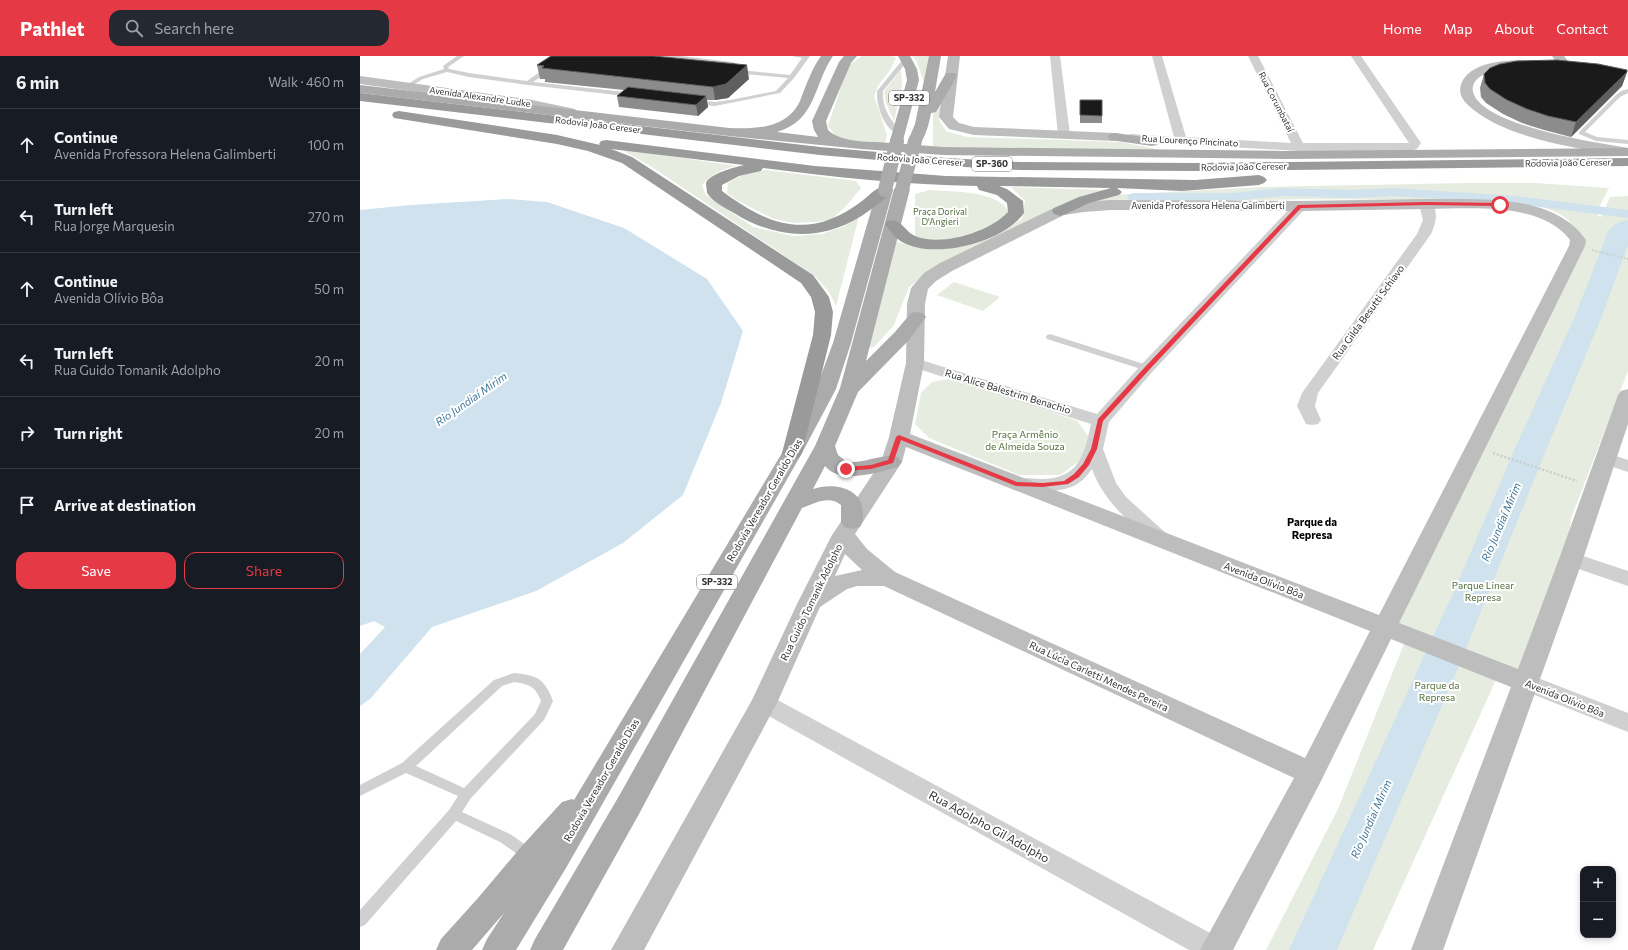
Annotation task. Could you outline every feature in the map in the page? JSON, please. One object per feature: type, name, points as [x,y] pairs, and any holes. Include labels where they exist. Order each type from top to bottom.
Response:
[{"type":"highway","points":[[362,105],[484,129],[815,170],[946,181],[1196,185]]},
{"type":"highway","name":"Rodovia João Cereser","points":[[362,105],[820,151],[947,162],[1020,166],[1188,167],[1628,162]]},
{"type":"highway","name":"Rodovia João Cereser","points":[[362,105],[828,163],[923,171],[1044,176],[1301,177],[1628,173]]},
{"type":"highway","points":[[546,136],[596,148],[627,160],[807,279],[820,297],[824,312],[822,335],[792,453]]},
{"type":"highway","points":[[815,170],[757,168],[738,170],[729,173],[714,183],[714,193],[727,203],[767,224],[797,230],[824,227],[839,223],[894,190]]},
{"type":"highway","points":[[1060,211],[1084,200],[1105,194],[1151,188],[1301,177]]},
{"type":"highway","points":[[893,224],[911,240],[934,244],[950,244],[976,238],[1004,225],[1016,213],[1015,201],[1002,192],[946,181]]},
{"type":"main road","points":[[729,132],[747,133],[772,130],[792,119],[802,109],[820,64],[827,56]]},
{"type":"main road","points":[[852,56],[845,62],[819,121],[819,129],[823,134],[840,142],[861,145]]},
{"type":"main road","name":"Rodovia Vereador Geraldo Dias","points":[[498,950],[554,859],[792,453],[826,389],[894,190],[922,124],[936,56]]},
{"type":"main road","name":"Rodovia Vereador Geraldo Dias","points":[[546,950],[629,805],[825,446],[850,388],[893,224],[898,137],[913,80],[911,69],[905,57]]},
{"type":"main road","points":[[922,124],[951,76]]},
{"type":"main road","points":[[360,89],[729,132],[861,145],[951,151],[1432,155],[1628,152]]},
{"type":"main road","points":[[1116,137],[1225,154]]},
{"type":"main road","points":[[850,388],[902,336],[917,317]]},
{"type":"main road","points":[[825,446],[829,458],[835,464],[846,469],[871,467],[891,462]]},
{"type":"main road","points":[[794,503],[822,494],[839,494],[848,499],[852,505],[848,528]]},
{"type":"main road","points":[[452,950],[489,908],[531,856],[600,781]]},
{"type":"street","points":[[951,76],[954,56]]},
{"type":"street","points":[[1055,56],[1064,135]]},
{"type":"street","points":[[1157,56],[1181,140]]},
{"type":"street","name":"Rua Corumbataí","points":[[1253,56],[1299,147]]},
{"type":"street","name":"Rua Lourenço Pincinato","points":[[951,76],[946,117],[948,122],[958,128],[974,131],[1299,147],[1405,148],[1413,146],[1415,143],[1413,139],[1356,56]]},
{"type":"street","points":[[1558,62],[1581,68]]},
{"type":"street","points":[[1535,63],[1499,66],[1487,69],[1471,78],[1465,90],[1472,102],[1491,116],[1510,125],[1600,149],[1628,152]]},
{"type":"street","name":"Avenida Alexandre Ludke","points":[[360,80],[527,103],[599,118]]},
{"type":"street","name":"Rua Gilda Besutti Schiavo","points":[[1312,420],[1306,406],[1310,393],[1424,234],[1430,220],[1426,204]]},
{"type":"street","name":"Avenida Professora Helena Galimberti","points":[[965,258],[1060,211],[1111,205],[1500,205],[1534,211],[1552,218],[1572,231],[1578,240],[1577,246],[1386,627],[1311,773],[1215,950]]},
{"type":"street","points":[[1016,484],[1043,485],[1065,483],[1076,476],[1086,465],[1094,449],[1100,421],[1147,368],[1300,206]]},
{"type":"street","name":"Rua Guido Tomanik Adolpho","points":[[627,950],[764,703],[810,602],[848,528],[891,462],[899,437],[915,363],[917,317],[916,304],[920,288],[930,277],[965,258]]},
{"type":"street","name":"Rua Alice Balestrim Benachio","points":[[915,363],[1100,421]]},
{"type":"street","points":[[1427,950],[1607,459],[1628,395]]},
{"type":"street","name":"Avenida Olívio Bôa","points":[[899,437],[1628,723]]},
{"type":"street","points":[[1094,449],[1107,484],[1119,501],[1161,540]]},
{"type":"street","points":[[1607,459],[1628,466]]},
{"type":"street","name":"Rua Lúcia Carletti Mendes Pereira","points":[[848,528],[859,555],[887,578],[1311,773]]},
{"type":"street","points":[[1570,559],[1628,579]]},
{"type":"street","name":"Rua Lúcia Carletti Mendes Pereira","points":[[810,602],[839,583],[857,578],[887,578]]},
{"type":"street","name":"Rua Adolpho Gil Adolpho","points":[[764,703],[1215,950]]},
{"type":"lane","points":[[447,70],[445,67],[461,56]]},
{"type":"lane","points":[[528,82],[563,58],[569,56]]},
{"type":"lane","points":[[667,56],[733,64],[738,68],[737,71]]},
{"type":"lane","points":[[689,101],[715,104],[778,92],[792,77],[806,57],[795,56]]},
{"type":"lane","points":[[898,137],[888,122],[879,98],[880,91],[905,57]]},
{"type":"lane","points":[[721,69],[792,77]]},
{"type":"lane","points":[[406,87],[421,78],[447,70],[469,75],[643,96]]},
{"type":"lane","points":[[1628,91],[1623,92],[1618,96],[1581,133],[1596,139],[1628,142]]},
{"type":"lane","points":[[1050,336],[1147,368]]},
{"type":"lane","points":[[360,791],[406,767],[498,683],[514,677],[529,679],[543,689],[547,701],[540,716],[466,794],[454,814],[360,920]]},
{"type":"lane","points":[[406,767],[445,786],[466,794]]},
{"type":"lane","points":[[454,814],[505,838],[531,856]]},
{"type":"path","points":[[1586,249],[1628,260]]},
{"type":"path","points":[[1499,455],[1557,474]]},
{"type":"green space","points":[[862,56],[892,56],[896,58],[890,70],[878,86],[874,96],[887,135],[884,147],[856,144],[837,137],[828,126],[848,66]]},
{"type":"green space","points":[[912,56],[929,56],[924,82],[916,60]]},
{"type":"green space","points":[[901,69],[902,86],[894,121],[886,103],[884,92]]},
{"type":"green space","points":[[944,98],[939,120],[946,131],[967,137],[1121,142],[1181,154],[933,147],[933,113]]},
{"type":"green space","points":[[621,149],[737,166],[718,172],[702,185],[705,194],[753,227],[793,236],[822,234],[845,226],[859,216],[836,306],[829,292],[815,276],[655,169]]},
{"type":"green space","points":[[766,170],[856,181],[861,188],[846,206],[832,219],[817,222],[794,223],[774,219],[738,201],[727,193],[728,183],[733,180],[746,174]]},
{"type":"green space","name":"Parque Linear Represa","points":[[1535,183],[1609,188],[1600,205],[1597,215],[1601,217],[1610,197],[1628,196],[1628,371],[1571,518],[1568,546],[1520,677],[1501,669],[1373,950],[1266,950],[1338,809],[1408,634],[1393,628],[1580,236],[1567,219],[1554,211],[1528,203],[1514,201],[1470,199],[1293,199],[1092,202],[1113,195],[1263,187]]},
{"type":"green space","points":[[1011,187],[1108,190],[933,269],[909,287],[894,325],[874,347],[868,348],[896,242],[922,248],[1002,231],[1022,219],[1025,201]]},
{"type":"green space","name":"Praça Dorival D'Angieri","points":[[930,190],[962,192],[985,196],[1003,205],[1009,212],[1004,219],[980,233],[928,243],[915,237],[915,194]]},
{"type":"green space","points":[[954,282],[1000,297],[983,311],[937,295]]},
{"type":"green space","name":"Praça Armênio de Almeida Souza","points":[[955,378],[1077,421],[1088,436],[1082,459],[1060,475],[1019,475],[929,438],[915,424],[921,393],[932,382]]},
{"type":"water","points":[[508,199],[547,202],[624,228],[707,279],[743,331],[721,403],[683,495],[623,543],[536,591],[432,627],[370,699],[360,706],[360,654],[385,627],[374,621],[360,626],[360,210],[411,205]]},
{"type":"building","points":[[551,56],[654,56],[747,65],[726,84],[713,87],[542,68],[544,66],[537,65]]},
{"type":"building","points":[[1557,60],[1598,64],[1627,70],[1627,72],[1576,122],[1548,116],[1527,109],[1507,100],[1490,89],[1485,83],[1484,74],[1490,68],[1500,64],[1517,61]]},
{"type":"building","points":[[628,87],[706,96],[696,105],[617,96]]},
{"type":"building","points":[[1080,100],[1102,100],[1102,116],[1080,115]]},
{"type":"waterway","points":[[1134,197],[1233,197],[1281,192],[1354,194],[1394,192],[1515,200],[1628,214]]},
{"type":"waterway","name":"Rio Jundiaí Mirim","points":[[1313,950],[1477,580],[1529,453],[1589,316],[1620,232],[1628,227]]},
{"type":"district","name":"Parque da Represa","points":[[1312,528]]},
{"type":"route","points":[[846,469],[871,467],[891,462],[899,437],[1016,484],[1043,485],[1065,483],[1076,476],[1086,465],[1094,449],[1100,421],[1147,368],[1248,263],[1300,206],[1426,204],[1500,205]]}]
